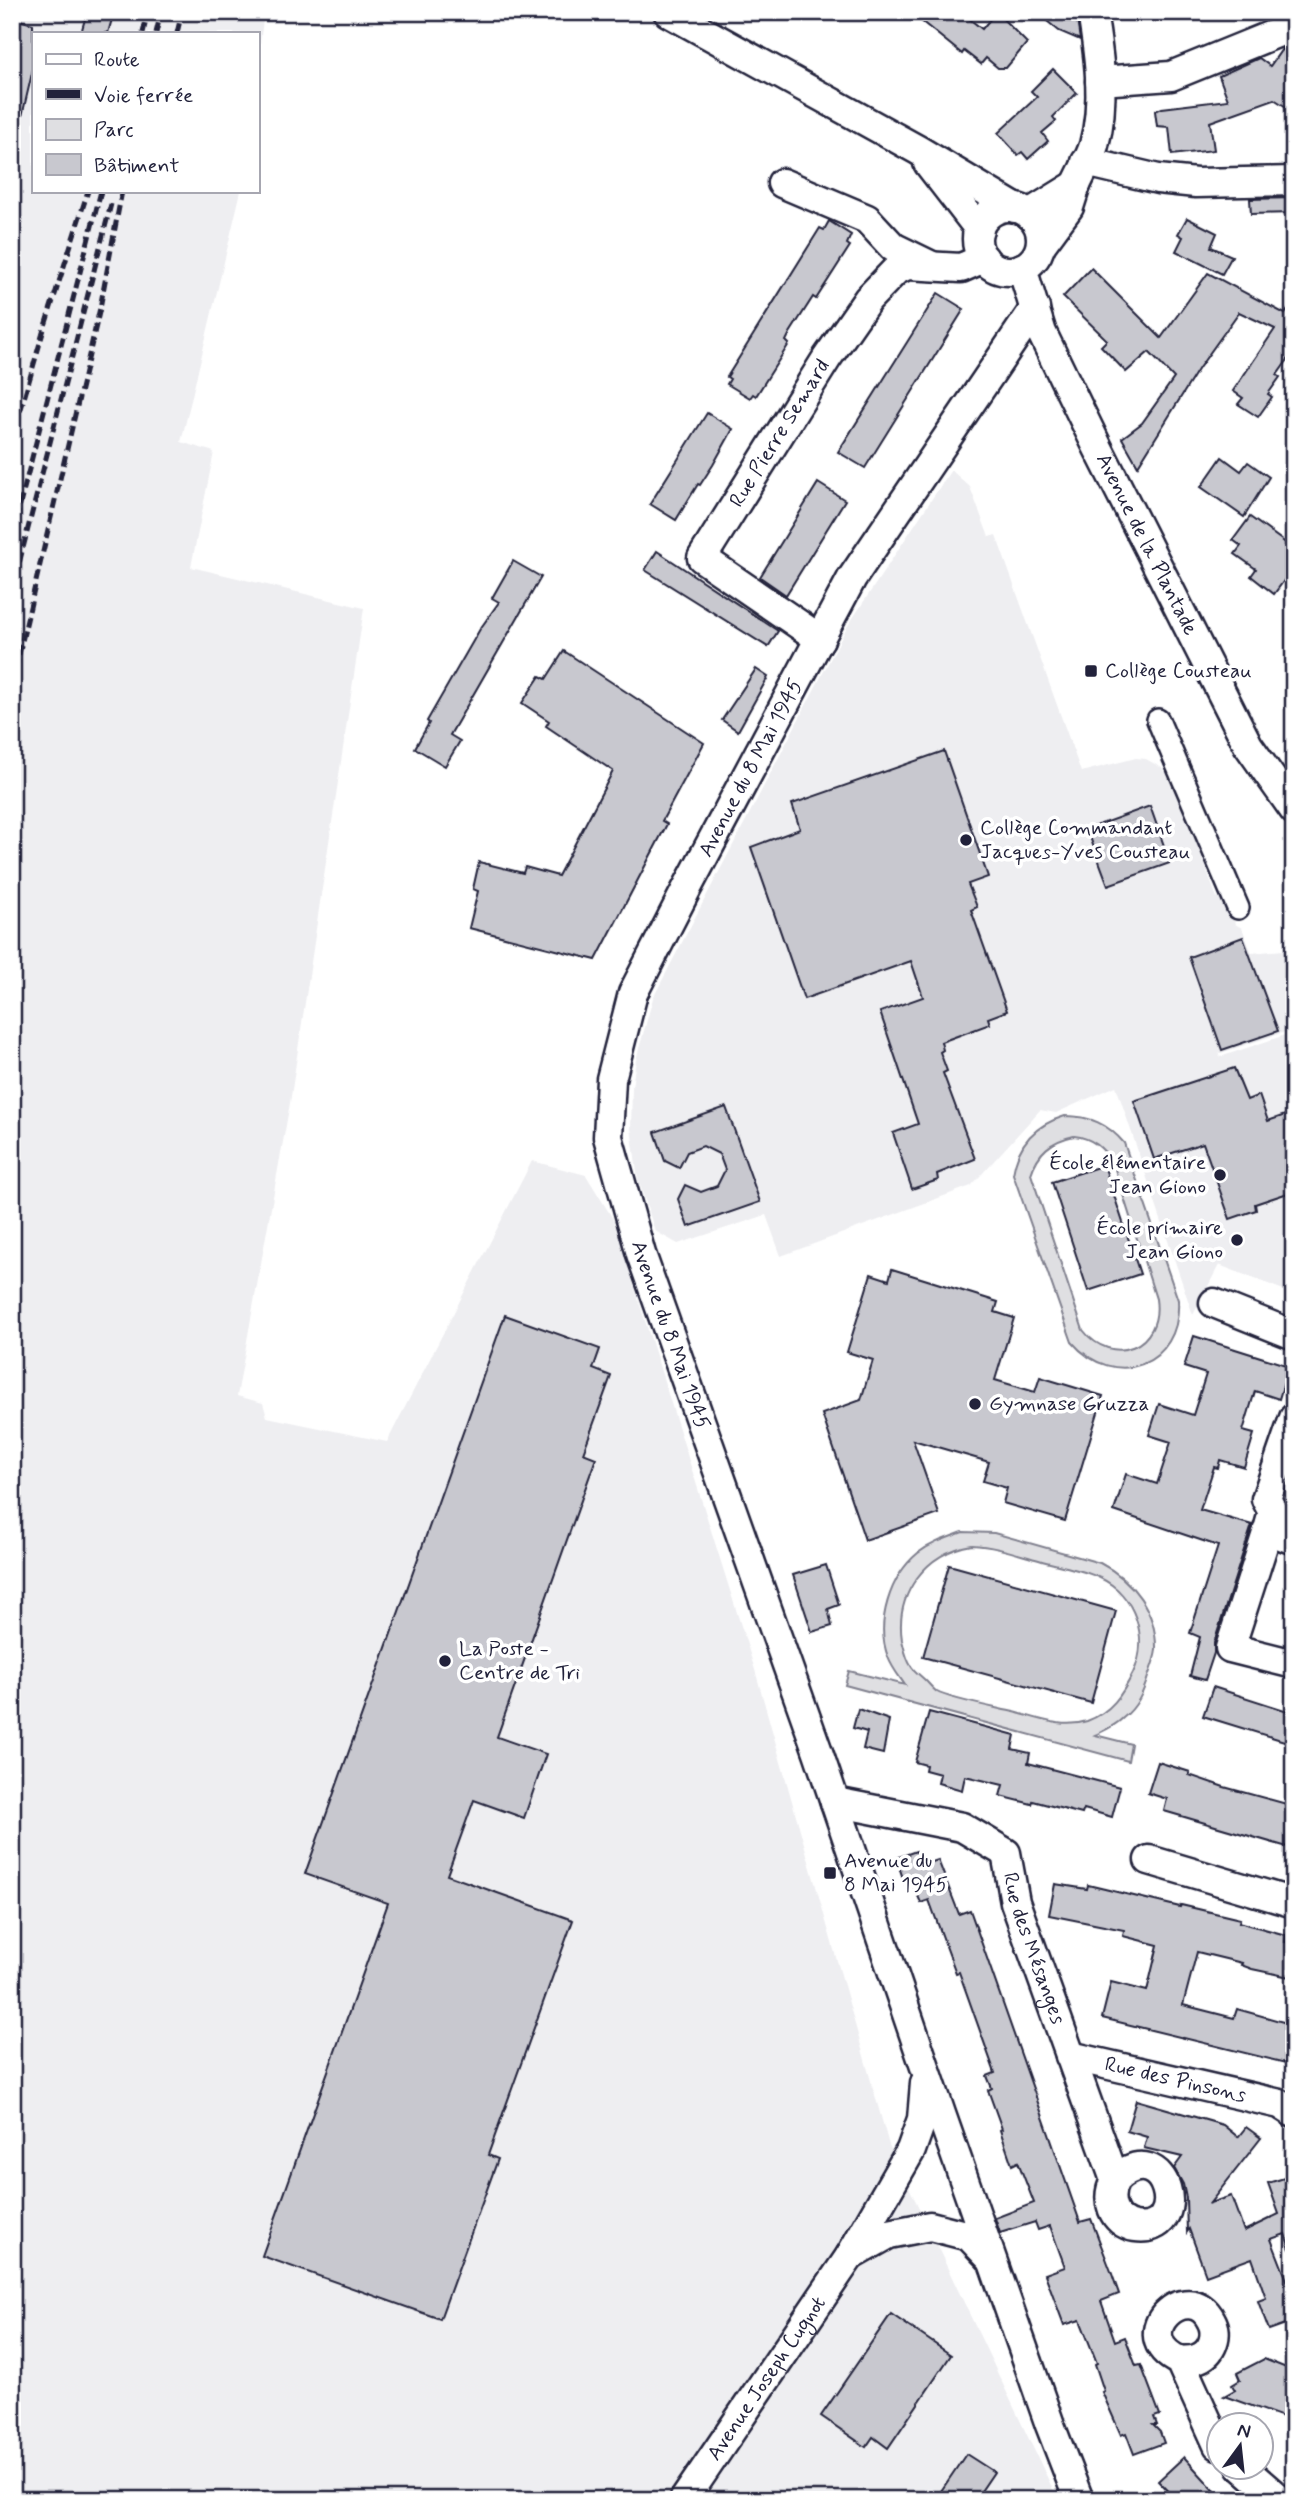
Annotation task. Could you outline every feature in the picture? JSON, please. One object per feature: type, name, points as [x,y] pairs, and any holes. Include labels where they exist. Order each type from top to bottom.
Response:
[{"type":"street","points":[[668,12],[918,150],[1022,211],[1039,228],[1041,245]]},
{"type":"street","points":[[1092,12],[1099,67],[1094,146],[1081,174],[1069,207],[1034,259],[1022,268],[1005,270],[990,264],[979,249],[979,229],[989,214],[1006,207],[1022,211],[1081,174],[1196,183],[1294,181]]},
{"type":"street","points":[[1099,67],[1171,76],[1294,26]]},
{"type":"street","points":[[918,150],[979,229]]},
{"type":"street","points":[[782,183],[867,219],[893,247],[930,265]]},
{"type":"street","name":"Rue Pierre Semard","points":[[820,639],[702,558],[827,358],[868,299],[895,271],[907,265],[961,268],[984,258]]},
{"type":"street","name":"Avenue de la Plantade","points":[[1022,268],[1042,333],[1221,694],[1248,745],[1294,810]]},
{"type":"street","name":"Avenue du 8 Mai 1945","points":[[1035,308],[852,578],[687,888],[633,993],[611,1079],[608,1137],[640,1254],[835,1802],[1050,2425],[1079,2500]]},
{"type":"street","points":[[1158,720],[1238,908]]},
{"type":"street","points":[[1214,1303],[1294,1335]]},
{"type":"street","points":[[1294,1418],[1266,1499],[1273,1512],[1230,1648],[1294,1664]]},
{"type":"street","points":[[1268,1530],[1294,1540]]},
{"type":"street","name":"Rue des Mésanges","points":[[835,1802],[962,1827],[1006,1853],[1015,1902],[1115,2180]]},
{"type":"street","points":[[1149,1860],[1294,1903]]},
{"type":"street","name":"Rue des Pinsons","points":[[1070,2056],[1289,2108]]},
{"type":"street","name":"Avenue Joseph Cugnot","points":[[684,2500],[850,2256],[911,2150],[922,2119],[926,2070]]},
{"type":"street","name":"Avenue Joseph Cugnot","points":[[850,2256],[889,2234],[930,2226],[969,2236],[992,2259]]},
{"type":"street","points":[[1180,2361],[1204,2413]]},
{"type":"street","points":[[1257,2480],[1280,2500]]},
{"type":"street","points":[[1288,2500],[1294,2484]]},
{"type":"shaded area","points":[[12,12],[264,12],[259,52],[259,32],[32,32],[32,192],[241,192],[181,442],[214,452],[191,567],[364,608],[290,1103],[237,1396],[263,1403],[267,1417],[387,1442],[532,1161],[586,1175],[613,1219],[755,1670],[889,2145],[1058,2500],[12,2500]]},
{"type":"shaded area","name":"Collège Commandant Jacques-Yves Cousteau","points":[[951,470],[970,487],[989,537],[996,535],[1081,772],[1136,758],[1146,759],[1162,768],[1174,783],[1217,898],[1222,897],[1228,901],[1235,924],[1242,928],[1252,953],[1294,949],[1294,1029],[1218,1054],[1220,1057],[1294,1032],[1294,1294],[1219,1265],[1193,1315],[1116,1086],[1056,1113],[1040,1110],[971,1186],[781,1256],[766,1215],[678,1244],[655,1231],[638,1179],[631,1128],[636,1060],[653,998],[847,627]]},
{"type":"green space","points":[[1065,1116],[1090,1120],[1105,1126],[1124,1143],[1178,1300],[1176,1323],[1169,1341],[1157,1355],[1142,1364],[1125,1368],[1107,1365],[1089,1357],[1072,1342],[1013,1174],[1024,1144],[1037,1130]],"holes":[[[1074,1136],[1097,1145],[1113,1163],[1156,1299],[1156,1316],[1152,1329],[1144,1340],[1121,1350],[1095,1342],[1083,1330],[1031,1174],[1037,1159],[1046,1149]]]},
{"type":"green space","points":[[963,1532],[994,1533],[1100,1563],[1123,1578],[1141,1599],[1155,1636],[1153,1664],[1142,1694],[1132,1709],[1117,1723],[1095,1735],[1131,1744],[1128,1761],[845,1685],[849,1671],[905,1685],[892,1665],[884,1644],[884,1615],[893,1587],[908,1563],[918,1553]],"holes":[[[981,1546],[1086,1572],[1112,1585],[1122,1595],[1136,1619],[1140,1646],[1138,1660],[1120,1695],[1103,1713],[1078,1723],[1041,1720],[943,1695],[912,1668],[904,1650],[901,1623],[909,1592],[927,1566],[940,1557],[955,1549]]]},
{"type":"building","points":[[87,12],[114,12],[108,32],[81,32]]},
{"type":"building","points":[[910,12],[961,12],[982,29],[996,12],[1027,43],[1006,68],[998,68],[986,58],[981,64],[964,51],[962,54]]},
{"type":"building","points":[[1036,12],[1076,12],[1080,40],[1059,31]]},
{"type":"building","points":[[12,18],[33,24],[33,32],[32,73],[20,125],[12,124]]},
{"type":"building","points":[[1282,49],[1294,58],[1294,112],[1274,99],[1210,122],[1214,150],[1172,155],[1169,127],[1157,126],[1155,111],[1228,100],[1219,76],[1259,58],[1270,66]]},
{"type":"building","points":[[1053,69],[1077,93],[1053,117],[1056,121],[1042,133],[1048,141],[1028,159],[1022,152],[1018,155],[998,133],[1037,97],[1031,91]]},
{"type":"building","points":[[1294,198],[1294,213],[1251,214],[1250,199]]},
{"type":"building","points":[[1187,218],[1217,233],[1211,247],[1232,256],[1222,274],[1176,251],[1183,237],[1178,234]]},
{"type":"building","points":[[829,221],[851,235],[847,244],[850,246],[816,299],[813,297],[790,333],[786,341],[789,344],[756,396],[753,394],[750,398],[727,384],[730,379],[727,377],[820,228],[824,230]]},
{"type":"building","points":[[1091,268],[1161,338],[1208,273],[1285,314],[1294,301],[1294,351],[1277,375],[1280,377],[1268,394],[1272,397],[1258,417],[1238,404],[1243,398],[1233,391],[1275,329],[1239,312],[1199,368],[1138,466],[1122,438],[1142,423],[1174,378],[1149,352],[1126,372],[1101,346],[1107,340],[1063,297]]},
{"type":"building","points":[[938,293],[964,309],[865,468],[838,452]]},
{"type":"building","points":[[707,413],[733,429],[713,465],[676,520],[650,504]]},
{"type":"building","points":[[1222,457],[1241,471],[1248,462],[1269,477],[1244,517],[1201,487]]},
{"type":"building","points":[[818,483],[845,500],[786,595],[760,577]]},
{"type":"building","points":[[1250,517],[1294,549],[1294,567],[1274,594],[1251,576],[1256,569],[1235,554],[1241,546],[1233,540]]},
{"type":"building","points":[[657,551],[778,631],[768,647],[645,570]]},
{"type":"building","points":[[513,561],[541,577],[450,735],[460,741],[445,766],[415,748],[429,723],[427,721],[480,629],[499,602],[492,598]]},
{"type":"building","points":[[564,651],[704,743],[662,821],[667,824],[596,960],[469,928],[478,891],[473,889],[479,862],[523,873],[525,867],[558,876],[613,771],[546,726],[549,721],[522,703],[540,676],[546,679]]},
{"type":"building","points":[[756,669],[768,677],[738,731],[722,720]]},
{"type":"building","points":[[944,751],[988,877],[968,884],[977,907],[971,910],[1007,1011],[988,1018],[990,1024],[941,1042],[943,1050],[940,1052],[947,1071],[943,1073],[975,1159],[937,1174],[938,1180],[912,1189],[893,1133],[918,1124],[880,1012],[923,997],[911,961],[804,999],[751,847],[800,829],[792,804]]},
{"type":"building","points":[[1150,806],[1170,863],[1108,885],[1087,829]]},
{"type":"building","points":[[1243,937],[1278,1031],[1222,1050],[1189,957]]},
{"type":"building","points":[[1234,1068],[1247,1100],[1259,1095],[1268,1121],[1294,1112],[1294,1191],[1255,1204],[1256,1210],[1230,1219],[1203,1143],[1154,1159],[1134,1101]]},
{"type":"building","points":[[726,1107],[760,1202],[688,1227],[678,1199],[685,1185],[701,1192],[717,1186],[725,1170],[719,1154],[703,1146],[687,1152],[679,1168],[665,1161],[655,1132]]},
{"type":"building","points":[[1104,1165],[1140,1274],[1088,1291],[1052,1182]]},
{"type":"building","name":"Gymnase Gruzza","points":[[892,1269],[998,1302],[995,1312],[1014,1318],[995,1380],[1035,1392],[1040,1377],[1103,1396],[1065,1521],[1003,1503],[1007,1488],[983,1481],[989,1462],[913,1440],[939,1514],[865,1540],[822,1414],[861,1400],[873,1360],[847,1352],[871,1274],[889,1280]]},
{"type":"building","name":"La Poste - Centre de Tri","points":[[505,1315],[600,1349],[593,1369],[611,1376],[583,1453],[596,1458],[497,1737],[546,1754],[524,1818],[474,1800],[447,1875],[573,1920],[488,2155],[498,2159],[440,2319],[262,2256],[388,1903],[305,1874]]},
{"type":"building","points":[[1194,1336],[1289,1366],[1279,1399],[1255,1391],[1243,1431],[1254,1434],[1244,1467],[1220,1460],[1218,1468],[1214,1467],[1200,1510],[1252,1525],[1214,1643],[1214,1653],[1205,1680],[1190,1676],[1200,1637],[1190,1633],[1218,1546],[1114,1511],[1126,1474],[1157,1484],[1171,1442],[1149,1435],[1159,1404],[1193,1415],[1206,1374],[1184,1367]]},
{"type":"building","points":[[826,1565],[839,1605],[828,1609],[832,1626],[812,1632],[793,1575]]},
{"type":"building","points":[[949,1565],[1116,1611],[1091,1703],[923,1657]]},
{"type":"building","points":[[1213,1687],[1294,1713],[1294,1744],[1203,1716]]},
{"type":"building","points":[[858,1709],[889,1720],[883,1754],[863,1749],[867,1732],[853,1728]]},
{"type":"building","points":[[929,1712],[1015,1735],[1012,1749],[1030,1753],[1028,1763],[1120,1787],[1112,1817],[1084,1809],[1082,1814],[1033,1801],[1032,1804],[1000,1796],[1003,1785],[965,1776],[962,1790],[938,1783],[940,1774],[925,1770],[926,1765],[915,1762]]},
{"type":"building","points":[[1158,1762],[1224,1787],[1294,1806],[1294,1849],[1164,1811],[1167,1799],[1148,1793]]},
{"type":"building","points":[[916,1851],[921,1862],[925,1861],[926,1864],[938,1860],[959,1914],[970,1910],[1080,2222],[1091,2219],[1119,2294],[1101,2301],[1115,2341],[1125,2337],[1136,2366],[1141,2365],[1160,2415],[1154,2417],[1157,2425],[1153,2425],[1160,2432],[1164,2443],[1134,2454],[1126,2433],[1121,2435],[1102,2392],[1104,2391],[1095,2364],[1097,2363],[1080,2320],[1064,2325],[1045,2274],[1065,2267],[1050,2226],[1038,2230],[1035,2222],[1000,2233],[995,2218],[1034,2203],[1018,2162],[1012,2165],[1000,2130],[1002,2129],[988,2090],[992,2088],[987,2076],[995,2073],[959,1972],[956,1973],[929,1900],[921,1903],[912,1882],[905,1884],[896,1858]]},
{"type":"building","points":[[1055,1884],[1087,1889],[1088,1885],[1180,1907],[1181,1905],[1240,1919],[1239,1922],[1286,1935],[1285,1942],[1294,1944],[1294,1978],[1252,1969],[1241,1965],[1242,1963],[1197,1952],[1183,2005],[1234,2018],[1237,2009],[1294,2025],[1294,2065],[1102,2018],[1111,1982],[1147,1991],[1158,1945],[1123,1936],[1124,1930],[1049,1915]]},
{"type":"building","points":[[1136,2100],[1223,2125],[1238,2137],[1246,2127],[1261,2138],[1210,2203],[1231,2196],[1244,2231],[1279,2214],[1268,2183],[1294,2175],[1294,2248],[1290,2249],[1285,2234],[1271,2239],[1294,2298],[1294,2321],[1269,2330],[1258,2301],[1266,2298],[1252,2258],[1206,2275],[1189,2229],[1187,2232],[1186,2198],[1183,2184],[1174,2168],[1182,2157],[1144,2148],[1147,2137],[1127,2131]]},
{"type":"building","points":[[891,2314],[951,2355],[888,2448],[873,2437],[866,2447],[821,2416]]},
{"type":"building","points":[[1264,2359],[1289,2369],[1294,2378],[1294,2421],[1274,2414],[1274,2410],[1263,2410],[1224,2396],[1235,2390],[1232,2385],[1240,2380],[1237,2373]]},
{"type":"building","points":[[966,2454],[994,2472],[975,2500],[935,2500]]},
{"type":"building","points":[[1184,2457],[1223,2500],[1176,2500],[1158,2481]]},
{"type":"railway","points":[[143,32],[148,12]]},
{"type":"railway","points":[[156,32],[161,12]]},
{"type":"railway","points":[[177,32],[182,12]]},
{"type":"railway","points":[[12,440],[88,192]]},
{"type":"railway","points":[[12,535],[101,192]]},
{"type":"railway","points":[[12,684],[100,308],[122,192]]},
{"type":"railway","points":[[12,591],[111,204]]},
{"type":"place","name":"Collège Cousteau","points":[[1091,671]]},
{"type":"place","name":"Collège Commandant Jacques-Yves Cousteau","points":[[966,840]]},
{"type":"place","name":"École élémentaire Jean Giono","points":[[1220,1175]]},
{"type":"place","name":"École primaire Jean Giono","points":[[1237,1240]]},
{"type":"place","name":"Gymnase Gruzza","points":[[975,1404]]},
{"type":"place","name":"La Poste - Centre de Tri","points":[[445,1661]]},
{"type":"place","name":"Avenue du 8 Mai 1945","points":[[830,1873]]}]
